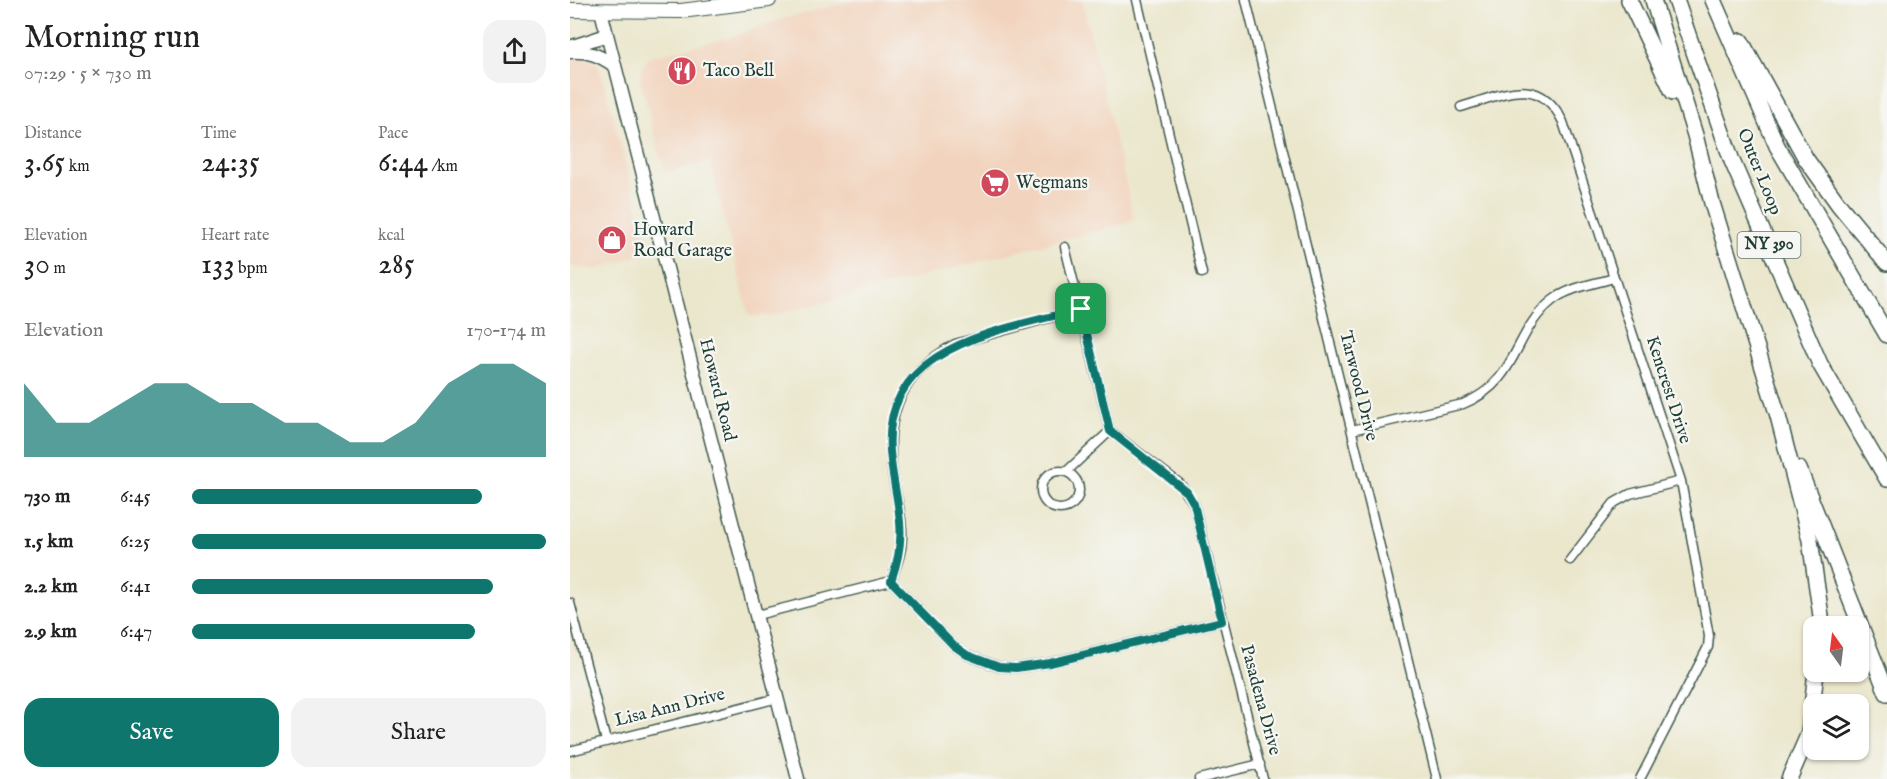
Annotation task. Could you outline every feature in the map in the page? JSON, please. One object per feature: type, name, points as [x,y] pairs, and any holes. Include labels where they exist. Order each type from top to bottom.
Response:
[{"type":"highway","points":[[1629,0],[1695,135]]},
{"type":"highway","points":[[1653,0],[1695,135],[1712,203],[1778,416],[1810,540],[1821,616]]},
{"type":"highway","name":"Outer Loop","points":[[1676,0],[1732,160],[1816,353],[1887,479]]},
{"type":"highway","points":[[1713,0],[1777,146],[1887,336]]},
{"type":"highway","points":[[1718,0],[1806,159],[1884,260]]},
{"type":"highway","points":[[1778,416],[1887,693]]},
{"type":"highway","points":[[1790,779],[1809,732],[1815,682]]},
{"type":"main road","points":[[570,10],[600,5],[681,11],[769,0]]},
{"type":"main road","name":"Howard Road","points":[[600,5],[798,779]]},
{"type":"main road","points":[[570,47],[607,35]]},
{"type":"main road","points":[[570,52],[586,51],[598,55],[615,66]]},
{"type":"street","points":[[1137,0],[1202,273]]},
{"type":"street","name":"Tarwood Drive","points":[[1246,0],[1437,779]]},
{"type":"street","name":"Kencrest Drive","points":[[1461,107],[1510,91],[1525,91],[1539,94],[1556,108],[1563,122],[1681,482],[1709,636],[1708,647],[1640,779]]},
{"type":"street","points":[[1065,247],[1110,431],[1066,472],[1048,475],[1041,485],[1045,502],[1056,509],[1074,504],[1079,492],[1076,480],[1066,472]]},
{"type":"street","points":[[1352,430],[1480,398],[1498,381],[1545,308],[1567,292],[1614,278]]},
{"type":"street","points":[[891,581],[900,558],[902,538],[901,514],[890,457],[890,426],[897,403],[910,381],[923,366],[955,344],[1081,309]]},
{"type":"street","name":"Pasadena Drive","points":[[1110,431],[1187,492],[1194,504],[1263,779]]},
{"type":"street","points":[[1570,560],[1614,503],[1629,494],[1681,482]]},
{"type":"street","points":[[757,615],[891,581]]},
{"type":"street","points":[[891,581],[953,645],[967,655],[999,667],[1016,668],[1050,663],[1222,621]]},
{"type":"street","points":[[570,603],[606,741]]},
{"type":"street","name":"Lisa Ann Drive","points":[[570,751],[778,698]]},
{"type":"street","points":[[1199,779],[1260,764]]},
{"type":"shaded area","points":[[857,0],[1082,0],[1134,218],[1126,223],[771,316],[749,316],[710,162],[665,173],[640,80],[642,66],[649,57],[728,38],[782,19]]},
{"type":"shaded area","points":[[584,58],[597,63],[604,83],[649,252],[598,269],[572,267],[570,261],[570,61]]},
{"type":"place","name":"Taco Bell","points":[[682,71]]},
{"type":"place","name":"Wegmans","points":[[995,183]]},
{"type":"place","name":"Howard Road Garage","points":[[612,240]]},
{"type":"route","points":[[1081,309],[1110,431],[1180,484],[1187,492],[1194,504],[1222,621],[1032,667],[999,667],[967,655],[953,645],[891,581],[900,558],[902,538],[901,514],[890,457],[890,426],[897,403],[910,381],[939,353],[955,344],[978,336],[1081,309]]}]
